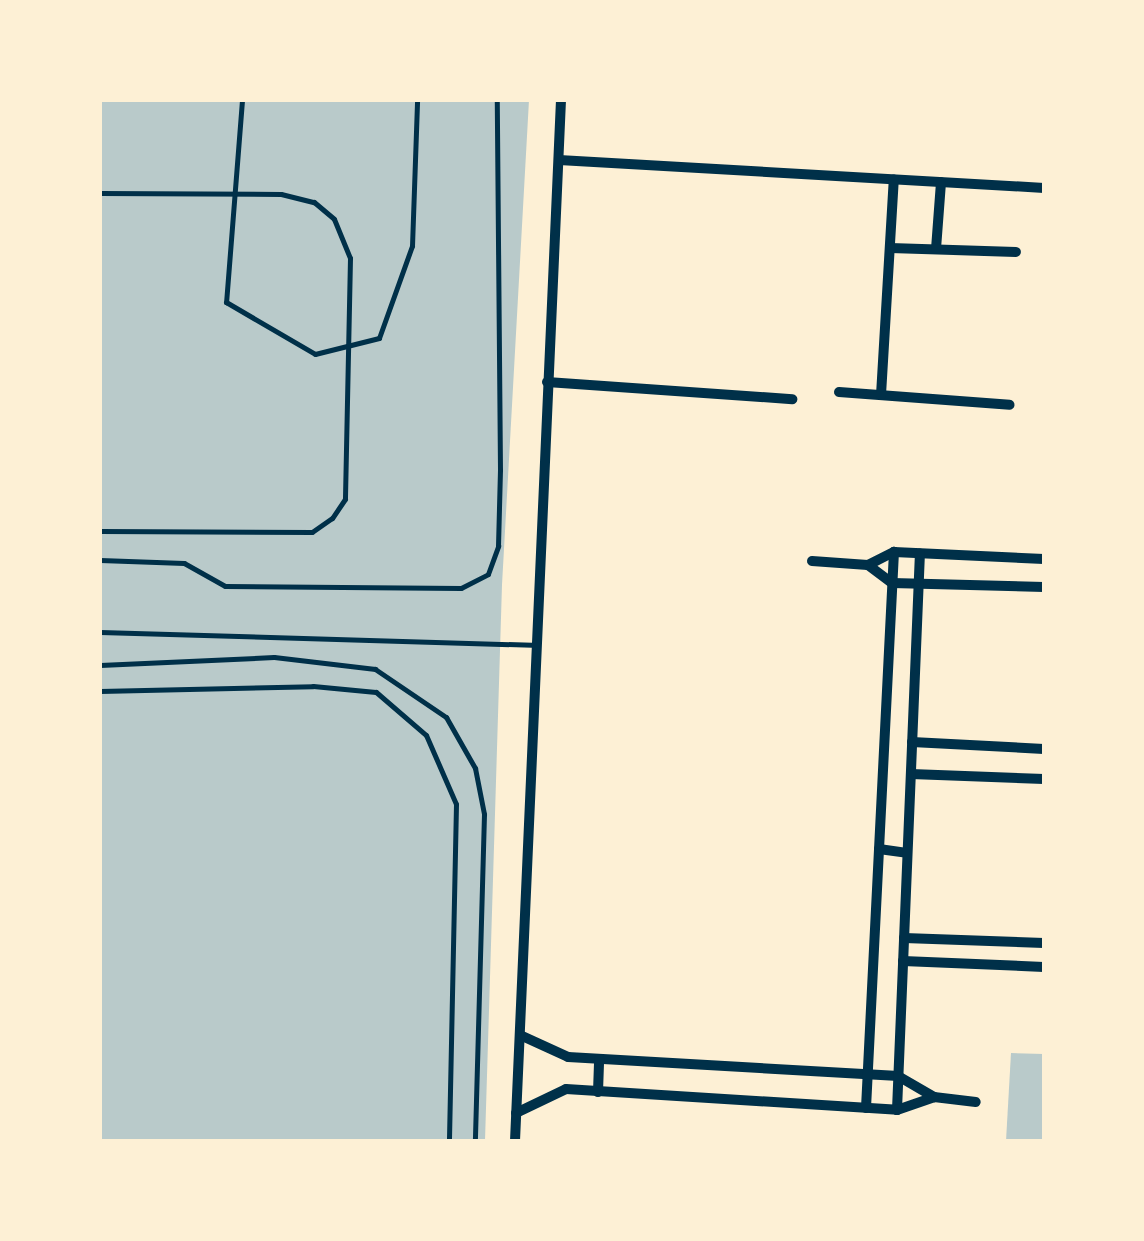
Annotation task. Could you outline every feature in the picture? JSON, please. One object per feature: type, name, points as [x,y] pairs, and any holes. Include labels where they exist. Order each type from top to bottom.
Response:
[{"type":"street","points":[[515,1141],[532,645],[562,100]]},
{"type":"street","points":[[559,160],[1044,188]]},
{"type":"street","points":[[881,395],[894,179]]},
{"type":"street","points":[[936,249],[941,182]]},
{"type":"street","points":[[890,248],[1016,252]]},
{"type":"street","points":[[547,382],[792,399]]},
{"type":"street","points":[[840,392],[1010,405]]},
{"type":"street","points":[[866,1108],[894,552]]},
{"type":"street","points":[[812,561],[868,565],[894,552],[1044,559]]},
{"type":"street","points":[[897,1110],[920,554]]},
{"type":"street","points":[[868,565],[892,583],[1044,587]]},
{"type":"street","points":[[912,742],[1044,749]]},
{"type":"street","points":[[911,774],[1044,779]]},
{"type":"street","points":[[879,850],[908,854]]},
{"type":"street","points":[[904,938],[1044,943]]},
{"type":"street","points":[[903,961],[1044,966]]},
{"type":"street","points":[[520,1035],[568,1057],[898,1076],[934,1097],[976,1102]]},
{"type":"street","points":[[598,1092],[599,1059]]},
{"type":"street","points":[[516,1113],[548,1094],[598,1092],[897,1110],[934,1097]]},
{"type":"lane","points":[[100,632],[532,645]]},
{"type":"path","points":[[242,100],[226,302],[315,354],[379,338],[412,246],[417,100]]},
{"type":"path","points":[[100,560],[184,564],[225,586],[461,588],[488,574],[498,546],[500,470],[497,100]]},
{"type":"path","points":[[100,193],[281,194],[314,202],[334,219],[350,258],[345,499],[332,518],[312,532],[100,531]]},
{"type":"path","points":[[100,664],[274,657],[375,669],[446,717],[475,768],[484,814],[476,1141]]},
{"type":"path","points":[[100,691],[313,686],[376,692],[426,734],[456,804],[449,1141]]},
{"type":"shaded area","points":[[100,100],[529,100],[502,585],[485,1141],[100,1141]]},
{"type":"shaded area","points":[[1011,1053],[1044,1054],[1044,1141],[1006,1141]]}]
